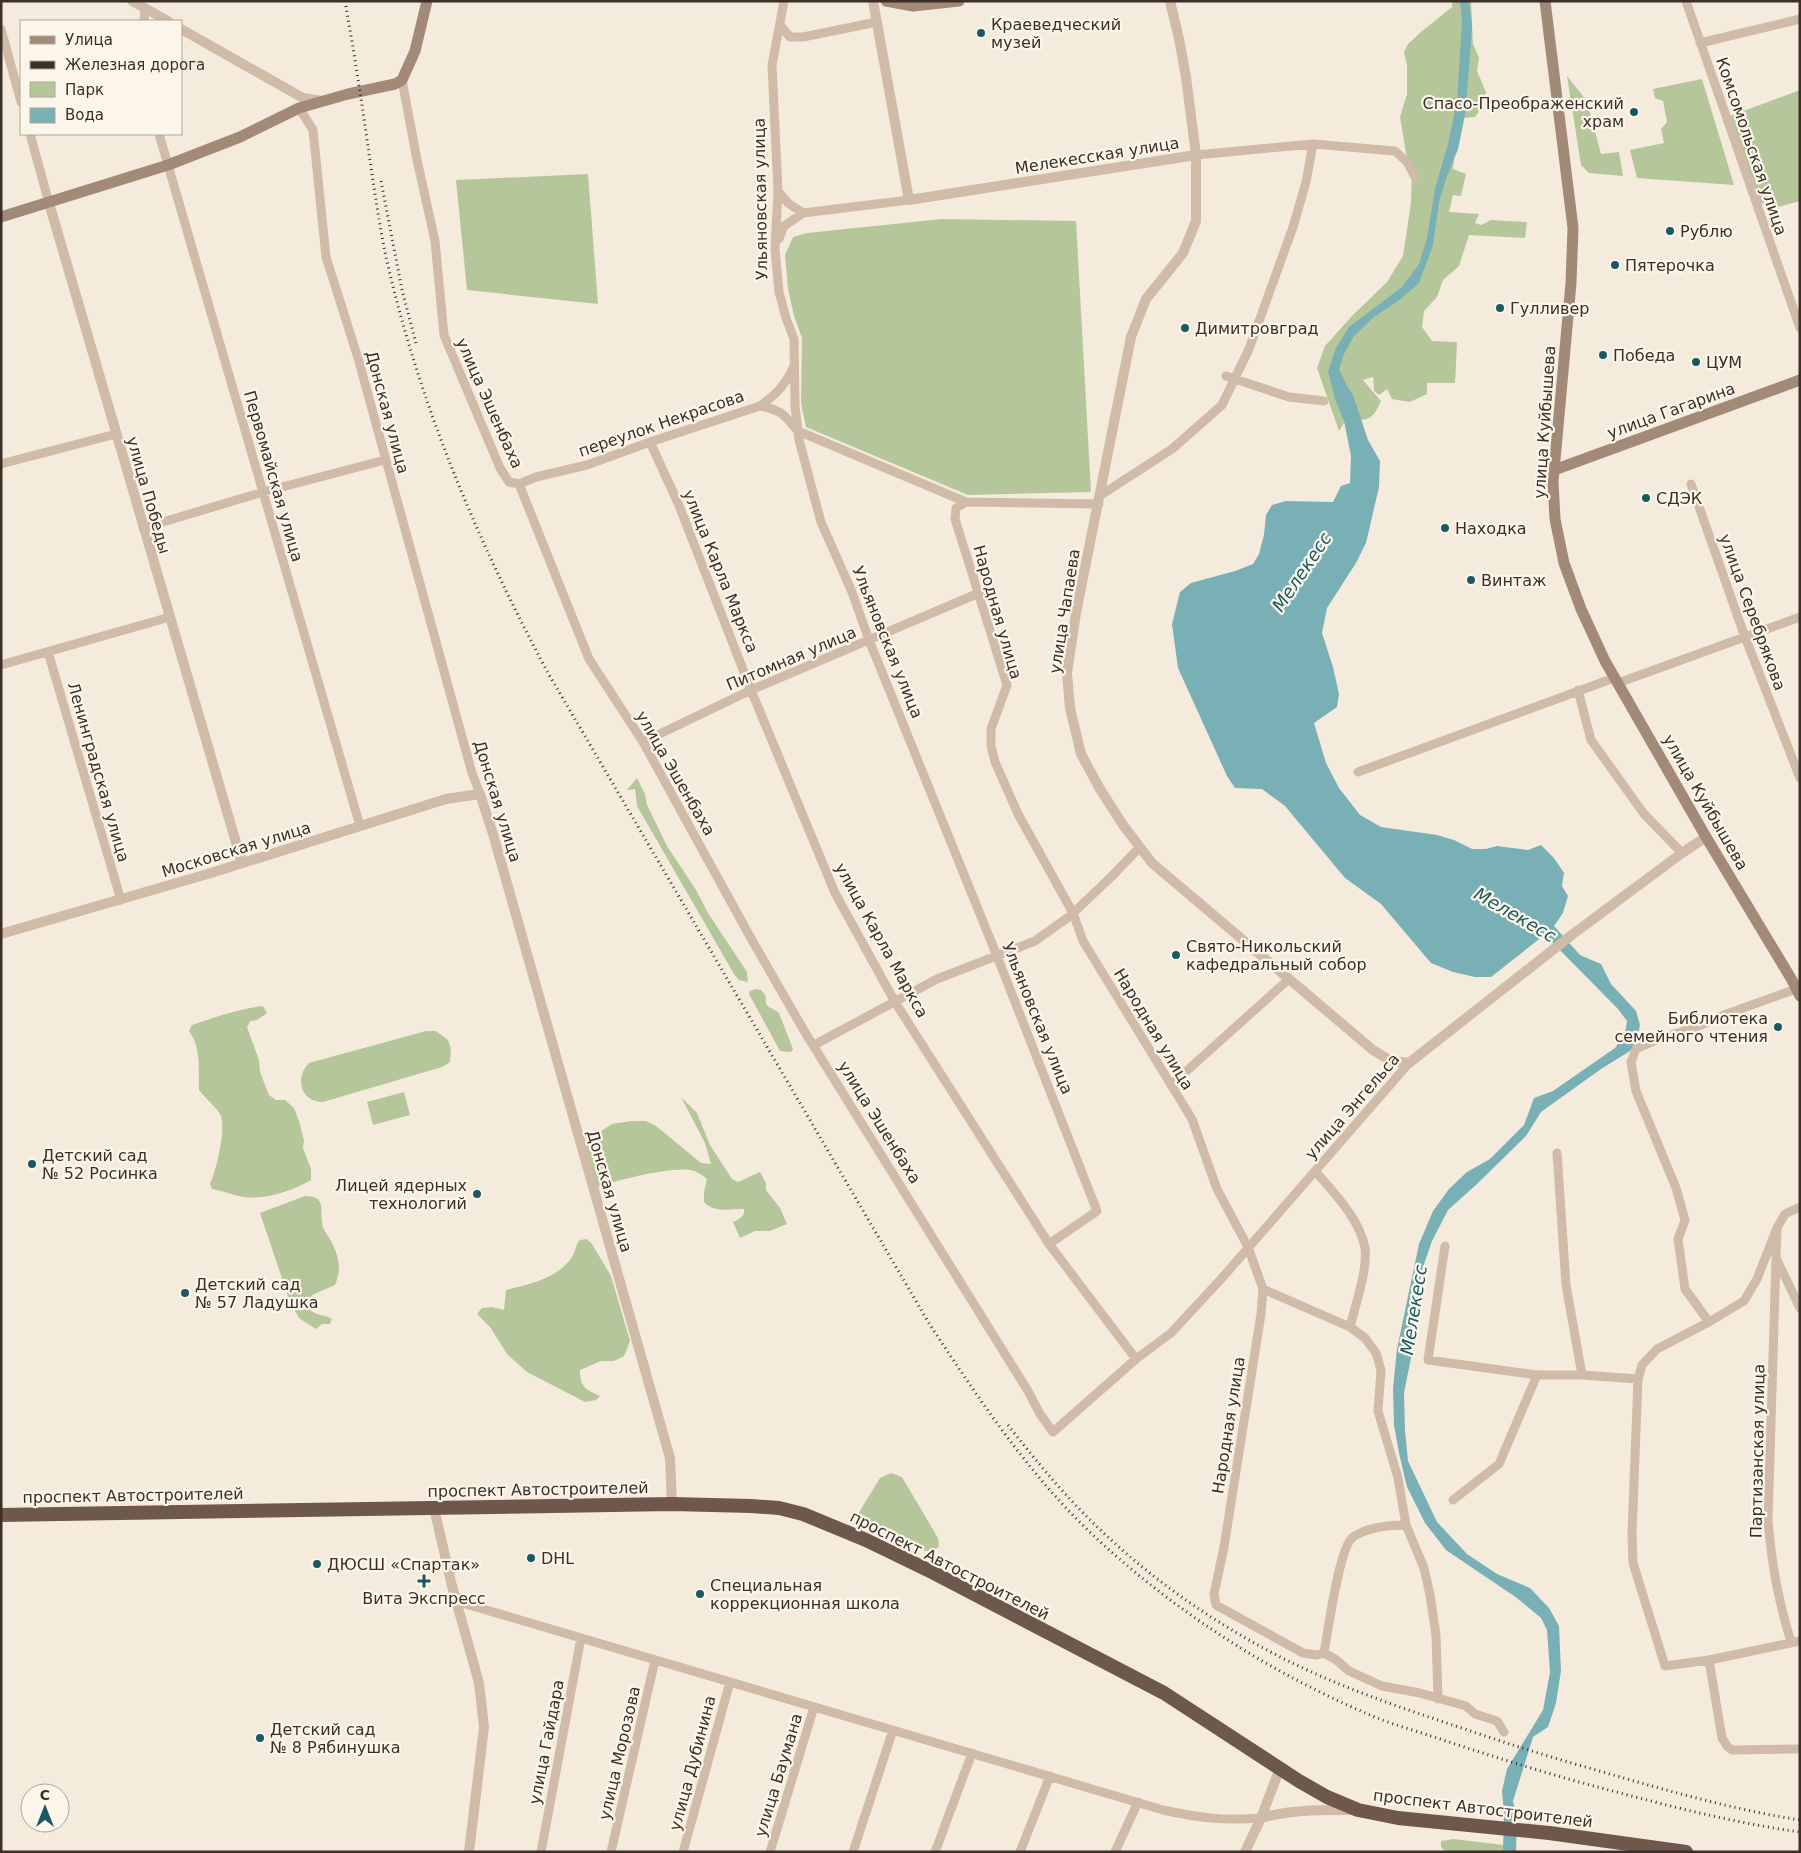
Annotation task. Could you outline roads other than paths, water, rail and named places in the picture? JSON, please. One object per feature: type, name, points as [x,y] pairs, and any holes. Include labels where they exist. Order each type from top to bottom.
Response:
[{"type":"highway","name":"проспект Автостроителей","points":[[1,1515],[672,1504],[779,1508],[803,1514],[866,1540],[926,1569],[1164,1693],[1326,1797],[1358,1810],[1398,1818],[1549,1833],[1686,1852]]},
{"type":"main road","points":[[1,217],[168,165],[240,137],[299,108],[395,84],[402,80],[415,51],[428,1]]},
{"type":"main road","points":[[886,1],[913,6],[959,1]]},
{"type":"main road","name":"улица Куйбышева","points":[[1545,1],[1574,228],[1571,283],[1554,470],[1555,519],[1564,563],[1580,609],[1616,680],[1798,992]]},
{"type":"main road","name":"улица Гагарина","points":[[1554,470],[1800,380]]},
{"type":"street","points":[[132,1],[166,20]]},
{"type":"street","name":"Ульяновская улица","points":[[784,1],[772,65],[778,191],[775,249],[778,292],[794,339],[795,406],[798,432],[822,522],[852,592],[869,640],[997,956],[1097,1211],[1049,1244]]},
{"type":"street","points":[[873,1],[909,200]]},
{"type":"street","name":"Мелекесская улица","points":[[803,213],[909,200],[1196,155],[1186,78],[1170,1]]},
{"type":"street","name":"Комсомольская улица","points":[[1686,1],[1800,328]]},
{"type":"street","points":[[144,20],[145,8]]},
{"type":"street","points":[[1700,43],[1800,19]]},
{"type":"street","points":[[775,47],[790,37],[802,38],[877,22]]},
{"type":"street","points":[[780,25],[790,37]]},
{"type":"street","points":[[1,29],[20,98]]},
{"type":"street","points":[[182,30],[303,98],[323,101]]},
{"type":"street","name":"улица Эшенбаха","points":[[402,80],[435,241],[444,335],[500,468],[509,482],[518,484],[589,659],[643,742],[753,942],[814,1045],[1028,1391],[1040,1414],[1053,1432]]},
{"type":"street","name":"Донская улица","points":[[299,108],[313,130],[326,257],[358,358],[472,773],[493,834],[670,1458],[672,1504]]},
{"type":"street","name":"улица Победы","points":[[30,135],[143,528],[242,863]]},
{"type":"street","name":"Первомайская улица","points":[[159,135],[360,826]]},
{"type":"street","points":[[1196,155],[1313,144],[1395,151],[1407,162],[1414,177]]},
{"type":"street","points":[[760,406],[776,409],[788,419],[798,432],[966,502],[1100,499],[1172,449],[1222,405],[1230,378],[1249,349],[1293,227],[1306,182],[1313,144]]},
{"type":"street","name":"улица Чапаева","points":[[1196,155],[1196,221],[1190,238],[1183,254],[1146,299],[1131,337],[1076,613],[1067,673],[1070,708],[1081,754],[1100,789],[1139,848],[1152,863],[1373,1050],[1391,1061],[1409,1063]]},
{"type":"street","points":[[775,249],[784,226],[803,213],[788,203],[778,191]]},
{"type":"street","name":"переулок Некрасова","points":[[518,484],[536,477],[587,465],[760,406],[773,397],[786,383],[795,364]]},
{"type":"street","points":[[1230,378],[1289,397],[1324,401]]},
{"type":"street","points":[[1,464],[116,434]]},
{"type":"street","name":"улица Карла Маркса","points":[[650,442],[678,503],[751,690],[835,894],[895,1002],[1049,1244],[1136,1359]]},
{"type":"street","points":[[143,528],[263,492],[385,460]]},
{"type":"street","name":"улица Серебрякова","points":[[1691,484],[1745,637],[1800,778]]},
{"type":"street","name":"Народная улица","points":[[966,502],[956,508],[955,519],[1007,685],[992,729],[991,746],[993,754],[1018,814],[1073,914],[1083,941],[1192,1119],[1217,1189],[1248,1247],[1262,1289],[1261,1314],[1224,1547],[1214,1594],[1216,1605],[1303,1653],[1316,1655],[1324,1653]]},
{"type":"street","name":"Питомная улица","points":[[643,742],[751,690],[978,593]]},
{"type":"street","points":[[1358,772],[1578,690],[1616,680],[1800,617]]},
{"type":"street","points":[[1,665],[170,618]]},
{"type":"street","name":"Ленинградская улица","points":[[48,652],[121,900]]},
{"type":"street","points":[[1578,690],[1592,740],[1644,814],[1682,853]]},
{"type":"street","name":"Московская улица","points":[[1,934],[121,900],[446,799],[480,794]]},
{"type":"street","name":"улица Энгельса","points":[[1053,1432],[1136,1359],[1171,1332],[1409,1063],[1574,934],[1706,837]]},
{"type":"street","points":[[814,1045],[937,979],[1035,941],[1073,914],[1139,848]]},
{"type":"street","points":[[1171,1085],[1288,979]]},
{"type":"street","points":[[1709,1322],[1685,1289],[1678,1239],[1685,1220],[1676,1188],[1636,1091],[1631,1062],[1636,1049],[1662,1038],[1694,1028],[1724,1015],[1798,992]]},
{"type":"street","points":[[1557,1153],[1566,1285],[1582,1375]]},
{"type":"street","points":[[1315,1171],[1353,1217],[1365,1248],[1363,1272],[1350,1327]]},
{"type":"street","points":[[1796,1642],[1710,1660],[1665,1666],[1633,1563],[1632,1534],[1638,1379],[1642,1365],[1657,1349],[1744,1301],[1757,1279],[1776,1228],[1786,1214],[1800,1207]]},
{"type":"street","name":"Партизанская улица","points":[[1776,1228],[1768,1521],[1771,1560],[1779,1602],[1796,1642]]},
{"type":"street","points":[[1445,1246],[1428,1360],[1537,1375],[1582,1375],[1638,1379]]},
{"type":"street","points":[[1776,1258],[1800,1308]]},
{"type":"street","points":[[1262,1289],[1350,1327],[1365,1338],[1376,1353],[1381,1370],[1378,1411],[1398,1478],[1406,1525],[1424,1568],[1430,1595],[1436,1635],[1438,1699]]},
{"type":"street","points":[[1453,1500],[1499,1464],[1537,1375]]},
{"type":"street","points":[[434,1508],[456,1601],[479,1684],[484,1727],[469,1852]]},
{"type":"street","points":[[1406,1525],[1392,1525],[1369,1530],[1352,1538],[1343,1555],[1335,1587],[1324,1653],[1336,1659],[1349,1671],[1382,1686],[1466,1706],[1475,1714],[1497,1722],[1504,1732]]},
{"type":"street","points":[[456,1601],[1196,1818],[1235,1820],[1314,1810],[1358,1810]]},
{"type":"street","name":"улица Гайдара","points":[[541,1852],[581,1638]]},
{"type":"street","name":"улица Морозова","points":[[612,1852],[655,1660]]},
{"type":"street","points":[[1710,1660],[1722,1738],[1727,1746],[1732,1750],[1800,1749]]},
{"type":"street","name":"улица Дубинина","points":[[684,1852],[730,1682]]},
{"type":"street","name":"улица Баумана","points":[[770,1852],[814,1707]]},
{"type":"street","points":[[853,1852],[893,1730]]},
{"type":"street","points":[[935,1852],[972,1753]]},
{"type":"street","points":[[1245,1852],[1261,1818],[1280,1768]]},
{"type":"street","points":[[1020,1852],[1050,1776]]},
{"type":"street","points":[[1115,1852],[1138,1802]]},
{"type":"water","name":"Мелекесс","points":[[1460,1],[1469,1],[1472,25],[1465,115],[1458,149],[1439,202],[1433,245],[1419,283],[1401,299],[1374,317],[1354,336],[1344,354],[1339,369],[1353,395],[1368,440],[1380,461],[1379,487],[1366,543],[1356,563],[1327,608],[1322,633],[1339,694],[1337,707],[1314,723],[1326,763],[1339,788],[1360,815],[1381,827],[1437,835],[1454,840],[1472,849],[1486,849],[1497,846],[1528,850],[1541,845],[1554,858],[1564,873],[1562,886],[1568,896],[1563,913],[1554,926],[1580,955],[1601,964],[1611,984],[1636,1011],[1640,1025],[1637,1040],[1630,1051],[1601,1069],[1541,1112],[1526,1136],[1448,1210],[1432,1241],[1421,1273],[1412,1353],[1404,1393],[1408,1461],[1437,1522],[1467,1554],[1497,1574],[1530,1588],[1549,1608],[1559,1626],[1561,1671],[1556,1703],[1548,1727],[1533,1737],[1513,1801],[1517,1818],[1516,1852],[1503,1852],[1504,1813],[1502,1791],[1507,1769],[1543,1710],[1550,1672],[1547,1630],[1541,1618],[1517,1598],[1446,1550],[1425,1523],[1407,1487],[1394,1425],[1393,1388],[1397,1349],[1419,1244],[1433,1211],[1449,1189],[1467,1172],[1490,1159],[1524,1125],[1534,1098],[1553,1091],[1615,1048],[1625,1034],[1627,1021],[1618,1009],[1550,940],[1543,936],[1491,977],[1475,977],[1453,972],[1431,963],[1381,904],[1345,878],[1285,806],[1262,789],[1235,788],[1227,776],[1178,668],[1172,624],[1180,592],[1191,583],[1253,564],[1259,554],[1264,535],[1266,515],[1272,505],[1286,501],[1333,502],[1341,486],[1350,483],[1351,456],[1344,421],[1335,399],[1328,371],[1336,348],[1349,327],[1402,287],[1419,264],[1427,238],[1435,189],[1448,144],[1457,101],[1462,21]]},
{"type":"railway","points":[[345,1],[380,227],[389,270],[418,375],[455,477],[476,527],[548,673],[930,1325],[967,1381],[1026,1462],[1094,1536],[1157,1590],[1224,1638],[1332,1698],[1394,1724],[1562,1777],[1702,1814],[1800,1832]]},
{"type":"railway","points":[[381,181],[402,290],[416,343]]},
{"type":"railway","points":[[1008,1425],[1068,1497],[1126,1553],[1204,1613],[1286,1660],[1324,1678],[1383,1701],[1536,1752],[1686,1795],[1800,1820]]},
{"type":"place","name":"Краеведческий музей","points":[[981,33]]},
{"type":"place","name":"Спасо-Преображенский храм","points":[[1634,112]]},
{"type":"place","name":"Рублю","points":[[1670,231]]},
{"type":"place","name":"Пятерочка","points":[[1615,265]]},
{"type":"place","name":"Гулливер","points":[[1500,308]]},
{"type":"place","name":"Димитровград","points":[[1185,328]]},
{"type":"place","name":"Победа","points":[[1603,355]]},
{"type":"place","name":"ЦУМ","points":[[1696,362]]},
{"type":"place","name":"СДЭК","points":[[1646,498]]},
{"type":"place","name":"Находка","points":[[1445,528]]},
{"type":"place","name":"Винтаж","points":[[1471,580]]},
{"type":"place","name":"Свято-Никольский кафедральный собор","points":[[1176,955]]},
{"type":"place","name":"Библиотека семейного чтения","points":[[1778,1027]]},
{"type":"place","name":"Детский сад № 52 Росинка","points":[[32,1164]]},
{"type":"place","name":"Лицей ядерных технологий","points":[[477,1194]]},
{"type":"place","name":"Детский сад № 57 Ладушка","points":[[185,1293]]},
{"type":"place","name":"DHL","points":[[531,1558]]},
{"type":"place","name":"ДЮСШ «Спартак»","points":[[317,1564]]},
{"type":"place","name":"Вита Экспресс","points":[[424,1581]]},
{"type":"place","name":"Специальная коррекционная школа","points":[[700,1594]]},
{"type":"place","name":"Детский сад № 8 Рябинушка","points":[[260,1738]]}]
